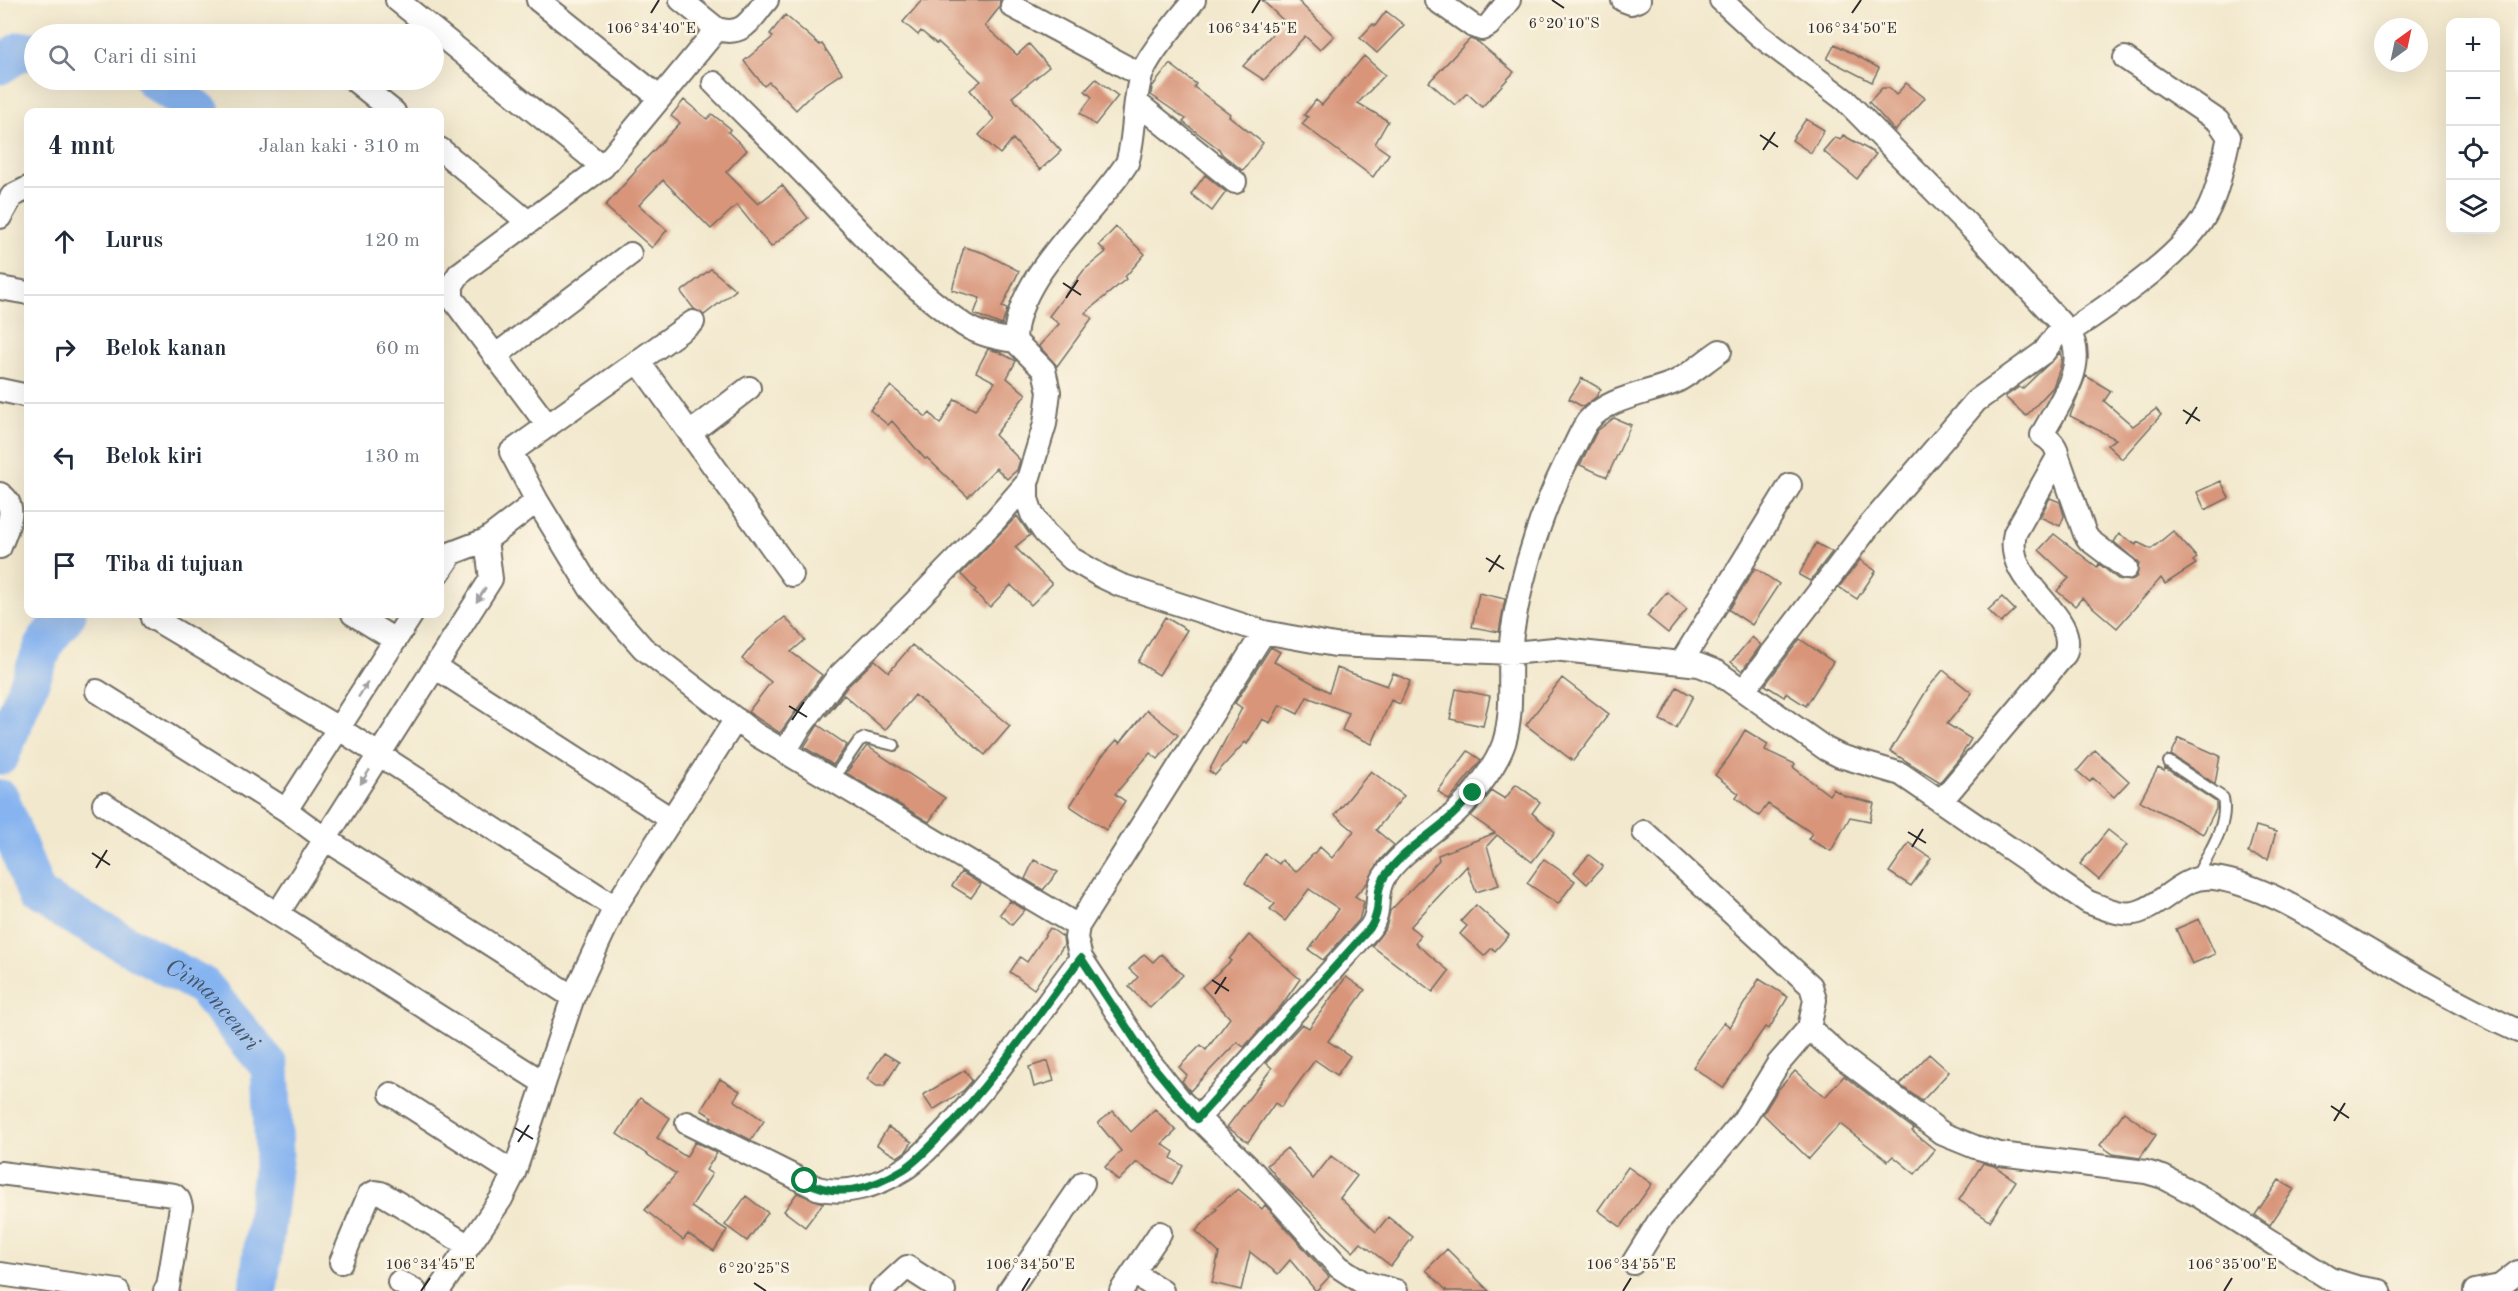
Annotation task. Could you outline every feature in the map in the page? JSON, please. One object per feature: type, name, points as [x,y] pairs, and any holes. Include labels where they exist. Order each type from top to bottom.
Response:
[{"type":"street","points":[[397,0],[427,24]]},
{"type":"street","points":[[538,0],[660,98]]},
{"type":"street","points":[[681,0],[717,29],[731,33],[742,29],[767,0]]},
{"type":"street","points":[[1015,341],[1015,329],[1020,312],[1040,272],[1127,163],[1132,148],[1141,75],[1194,0]]},
{"type":"street","points":[[1436,0],[1473,26],[1482,28],[1489,25],[1509,0]]},
{"type":"street","points":[[1623,0],[1631,3],[1639,0]]},
{"type":"street","points":[[1721,0],[1759,35],[1845,100],[1980,237],[2066,329],[2077,350],[2077,359],[2064,393],[2042,435],[2049,439],[2057,449],[2085,534],[2089,540],[2126,568]]},
{"type":"street","points":[[1012,6],[1141,75]]},
{"type":"street","points":[[548,426],[452,298],[452,285],[459,274],[603,167],[717,29]]},
{"type":"street","points":[[444,38],[603,167]]},
{"type":"street","points":[[1744,690],[1869,526],[1976,401],[2044,352],[2066,329],[2130,291],[2192,233],[2207,212],[2229,137],[2218,121],[2125,58]]},
{"type":"street","points":[[714,83],[772,139],[882,256],[965,326],[990,337],[1015,341],[1044,370],[1049,392],[1045,424],[1027,483],[1027,499],[1032,514],[1045,533],[1072,559],[1120,585],[1264,632],[1335,645],[1511,653],[1554,649],[1682,662],[1717,672],[1826,749],[1840,756],[1901,774],[2088,902],[2115,912],[2141,911],[2184,883],[2196,879],[2212,878],[2263,892],[2426,984],[2518,1031]]},
{"type":"street","points":[[366,90],[389,108]]},
{"type":"street","points":[[1137,102],[1235,182]]},
{"type":"street","points":[[444,153],[528,222]]},
{"type":"street","points":[[0,217],[12,196],[24,190]]},
{"type":"street","points":[[495,356],[630,254]]},
{"type":"street","points":[[0,288],[24,292]]},
{"type":"street","points":[[693,322],[511,452],[537,501],[590,588],[643,648],[736,719],[785,752],[929,835],[1078,926]]},
{"type":"street","points":[[1197,1119],[1370,928],[1377,918],[1380,886],[1385,876],[1416,843],[1449,819],[1473,793],[1493,764],[1503,745],[1510,715],[1511,653],[1521,593],[1542,521],[1567,459],[1588,420],[1625,399],[1676,381],[1720,351]]},
{"type":"street","points":[[638,361],[792,575]]},
{"type":"street","points":[[690,433],[749,388]]},
{"type":"street","points":[[0,390],[24,395]]},
{"type":"street","points":[[1942,800],[2065,654],[2068,645],[2067,633],[2060,621],[2026,581],[2018,567],[2013,544],[2015,533],[2058,457]]},
{"type":"street","points":[[785,752],[804,721],[837,678],[910,608],[995,520],[1027,483]]},
{"type":"street","points":[[1682,662],[1790,485]]},
{"type":"street","points":[[0,494],[10,504],[11,510],[0,547]]},
{"type":"street","points":[[444,557],[486,540],[537,501]]},
{"type":"street","points":[[278,913],[491,579],[486,540]]},
{"type":"street","points":[[153,618],[338,728],[615,907]]},
{"type":"street","points":[[359,618],[395,640]]},
{"type":"street","points":[[286,810],[409,618]]},
{"type":"street","points":[[1264,632],[1078,926],[1076,938],[1081,958],[1149,1061],[1197,1119],[1253,1172],[1339,1267],[1362,1282],[1396,1291]]},
{"type":"street","points":[[435,667],[671,819]]},
{"type":"street","points":[[97,691],[286,810],[325,839],[573,997]]},
{"type":"street","points":[[438,1291],[501,1199],[514,1173],[573,997],[615,907],[736,719]]},
{"type":"street","points":[[104,804],[544,1083]]},
{"type":"street","points":[[1633,1263],[1659,1221],[1743,1121],[1778,1064],[1809,1028],[1815,1000],[1811,986],[1644,832]]},
{"type":"street","points":[[687,1123],[817,1188],[832,1192],[844,1191],[876,1182],[904,1169],[963,1112],[1081,958]]},
{"type":"street","points":[[1809,1028],[1839,1055],[1943,1134],[1975,1148],[2000,1154],[2146,1172],[2163,1177],[2199,1196],[2330,1279],[2380,1291]]},
{"type":"street","points":[[391,1094],[514,1173]]},
{"type":"street","points":[[0,1173],[174,1195],[181,1207],[168,1287],[165,1291]]},
{"type":"street","points":[[1009,1291],[1083,1183]]},
{"type":"street","points":[[340,1262],[369,1195],[375,1192],[381,1193],[469,1246]]},
{"type":"street","points":[[1160,1233],[1127,1282],[1162,1291]]},
{"type":"street","points":[[880,1291],[908,1267],[944,1291]]},
{"type":"street","points":[[2475,1291],[2500,1288],[2518,1272]]},
{"type":"street","points":[[0,1274],[118,1291]]},
{"type":"lane","points":[[832,780],[854,744],[859,741],[865,738],[894,745]]},
{"type":"lane","points":[[2169,762],[2223,798],[2226,811],[2223,824],[2196,879]]},
{"type":"building","points":[[922,0],[1000,0],[999,8],[985,26],[1017,55],[1029,44],[1049,67],[1012,97],[1061,151],[1040,170],[1013,139],[1000,154],[979,135],[994,119],[970,90],[981,81],[938,42],[937,44],[921,31],[918,35],[903,22]]},
{"type":"building","points":[[1262,0],[1297,0],[1334,36],[1320,50],[1305,36],[1264,80],[1243,66],[1284,21]]},
{"type":"building","points":[[1386,11],[1404,25],[1377,53],[1360,38],[1373,24],[1375,26]]},
{"type":"building","points":[[785,15],[820,45],[822,44],[842,73],[815,91],[796,110],[769,82],[764,86],[744,61],[773,37],[770,34]]},
{"type":"building","points":[[1470,39],[1478,42],[1514,72],[1482,107],[1467,93],[1455,105],[1429,82]]},
{"type":"building","points":[[1835,44],[1879,68],[1872,82],[1827,59]]},
{"type":"building","points":[[1364,56],[1385,75],[1358,103],[1388,121],[1375,144],[1389,154],[1373,177],[1302,124],[1308,117],[1304,115],[1316,100],[1322,105]]},
{"type":"building","points":[[1170,64],[1196,84],[1194,87],[1263,143],[1245,168],[1242,170],[1183,122],[1186,119],[1151,95],[1152,87]]},
{"type":"building","points":[[1096,79],[1118,96],[1095,125],[1080,113],[1092,97],[1085,91]]},
{"type":"building","points":[[1906,83],[1925,98],[1895,131],[1869,102],[1882,88],[1889,88],[1896,95]]},
{"type":"building","points":[[684,100],[707,119],[712,114],[731,129],[728,132],[747,150],[726,172],[758,204],[782,185],[808,218],[771,247],[737,205],[711,229],[663,180],[639,205],[667,230],[652,248],[605,206],[635,170],[680,123],[671,116]]},
{"type":"building","points":[[1806,119],[1824,130],[1811,153],[1792,140]]},
{"type":"building","points":[[1843,135],[1876,154],[1857,179],[1823,151],[1835,137],[1840,140]]},
{"type":"building","points":[[1205,175],[1226,192],[1212,211],[1191,194]]},
{"type":"building","points":[[1116,227],[1145,254],[1125,277],[1126,279],[1085,313],[1092,318],[1057,366],[1039,346],[1059,324],[1049,316],[1084,270],[1106,252],[1099,245]]},
{"type":"building","points":[[964,247],[984,253],[1019,271],[1002,307],[1007,309],[1002,325],[974,314],[980,298],[952,290]]},
{"type":"building","points":[[711,269],[736,290],[704,315],[694,309],[681,292]]},
{"type":"building","points":[[988,349],[1016,361],[1007,378],[1026,394],[995,435],[1020,460],[1017,470],[1007,479],[996,468],[968,497],[927,458],[925,459],[892,421],[888,425],[870,410],[891,386],[926,417],[930,413],[940,424],[955,399],[975,410],[995,382],[976,372]]},
{"type":"building","points":[[2060,353],[2062,358],[2060,368],[2053,387],[2026,416],[2005,397],[2019,387],[2022,389]]},
{"type":"building","points":[[2086,376],[2111,391],[2104,401],[2133,426],[2156,409],[2161,415],[2122,459],[2107,445],[2116,439],[2070,416]]},
{"type":"building","points":[[1582,378],[1601,389],[1596,397],[1583,407],[1569,399]]},
{"type":"building","points":[[1614,418],[1631,425],[1607,477],[1580,465],[1597,431]]},
{"type":"building","points":[[2221,481],[2229,498],[2205,510],[2197,492]]},
{"type":"building","points":[[2050,498],[2060,502],[2064,516],[2060,526],[2040,517]]},
{"type":"building","points":[[1017,516],[1030,535],[1015,547],[1052,584],[1031,605],[1011,585],[990,607],[974,592],[976,590],[961,574]]},
{"type":"building","points":[[2173,531],[2197,558],[2193,561],[2196,564],[2165,584],[2161,578],[2117,628],[2082,598],[2075,606],[2057,591],[2069,578],[2039,550],[2054,534],[2097,567],[2099,564],[2118,579],[2131,581],[2137,576],[2139,563],[2114,542],[2119,534],[2136,545],[2137,542],[2151,549]]},
{"type":"building","points":[[1816,543],[1832,552],[1810,581],[1799,575]]},
{"type":"building","points":[[1860,560],[1876,571],[1857,599],[1839,587]]},
{"type":"building","points":[[1755,568],[1779,584],[1752,625],[1729,610]]},
{"type":"building","points":[[1667,592],[1687,609],[1668,633],[1647,616]]},
{"type":"building","points":[[1479,593],[1505,599],[1499,632],[1472,627]]},
{"type":"building","points":[[2002,597],[2015,610],[2001,623],[1988,610]]},
{"type":"building","points":[[785,617],[805,640],[791,652],[822,675],[780,733],[748,712],[771,682],[742,659],[758,639]]},
{"type":"building","points":[[1165,617],[1187,630],[1159,675],[1138,662]]},
{"type":"building","points":[[1752,637],[1761,645],[1742,671],[1731,662]]},
{"type":"building","points":[[1800,639],[1833,662],[1806,706],[1786,693],[1784,697],[1765,685]]},
{"type":"building","points":[[912,645],[1010,726],[985,755],[915,695],[885,730],[844,695],[826,716],[847,687],[875,660],[889,672]]},
{"type":"building","points":[[1271,647],[1280,652],[1274,662],[1329,692],[1337,668],[1387,686],[1393,673],[1410,681],[1400,704],[1391,700],[1372,744],[1342,730],[1349,713],[1307,697],[1298,714],[1280,705],[1270,723],[1262,719],[1247,744],[1245,742],[1215,775],[1209,771],[1242,708],[1235,703]]},
{"type":"building","points":[[1943,670],[1972,693],[1947,724],[1971,739],[1959,759],[1940,782],[1890,751],[1928,688]]},
{"type":"building","points":[[1562,678],[1609,714],[1573,761],[1526,725]]},
{"type":"building","points":[[1677,687],[1693,696],[1676,728],[1660,720]]},
{"type":"building","points":[[1456,689],[1490,696],[1483,726],[1450,719]]},
{"type":"building","points":[[1147,710],[1178,735],[1158,759],[1150,753],[1115,794],[1125,801],[1106,830],[1070,806],[1102,756],[1117,740],[1120,743]]},
{"type":"building","points":[[818,725],[847,745],[833,765],[804,747]]},
{"type":"building","points":[[1745,730],[1768,744],[1765,750],[1795,764],[1793,767],[1829,795],[1833,789],[1845,796],[1874,803],[1870,821],[1850,817],[1831,851],[1808,839],[1812,833],[1768,804],[1759,816],[1736,798],[1739,794],[1715,775]]},
{"type":"building","points":[[2179,738],[2220,756],[2215,784],[2171,755]]},
{"type":"building","points":[[867,746],[945,798],[929,822],[846,773]]},
{"type":"building","points":[[2095,750],[2129,781],[2114,797],[2093,778],[2090,782],[2077,771]]},
{"type":"building","points":[[1468,751],[1481,760],[1449,800],[1438,791]]},
{"type":"building","points":[[2158,768],[2164,771],[2165,768],[2216,802],[2216,809],[2203,834],[2140,801]]},
{"type":"building","points":[[1371,771],[1404,796],[1376,830],[1394,845],[1380,860],[1367,883],[1355,896],[1364,902],[1359,920],[1323,960],[1309,950],[1339,909],[1309,889],[1285,921],[1270,909],[1275,904],[1245,883],[1265,854],[1279,864],[1282,860],[1296,872],[1320,847],[1332,858],[1354,831],[1335,815]]},
{"type":"building","points":[[1516,784],[1540,802],[1532,813],[1555,832],[1532,862],[1497,835],[1487,846],[1499,885],[1476,892],[1467,866],[1410,927],[1421,935],[1415,943],[1449,971],[1433,992],[1372,946],[1386,928],[1390,911],[1439,860],[1438,855],[1495,833],[1471,816],[1492,791],[1505,799]]},
{"type":"building","points":[[2256,826],[2276,832],[2268,859],[2248,853]]},
{"type":"building","points":[[2108,830],[2127,845],[2099,880],[2080,864]]},
{"type":"building","points":[[1909,843],[1931,858],[1911,886],[1889,872]]},
{"type":"building","points":[[1589,855],[1603,866],[1587,884],[1574,872]]},
{"type":"building","points":[[1544,859],[1575,881],[1558,904],[1527,883]]},
{"type":"building","points":[[1034,860],[1058,872],[1043,890],[1025,879]]},
{"type":"building","points":[[961,872],[981,884],[971,898],[952,886]]},
{"type":"building","points":[[1010,901],[1025,910],[1012,925],[1000,914]]},
{"type":"building","points":[[1476,905],[1509,935],[1495,951],[1492,948],[1484,956],[1460,934],[1467,926],[1461,921]]},
{"type":"building","points":[[2199,919],[2215,954],[2192,964],[2176,929]]},
{"type":"building","points":[[1050,928],[1063,937],[1064,945],[1034,989],[1010,972],[1020,957],[1027,962]]},
{"type":"building","points":[[1249,935],[1300,979],[1281,1006],[1244,1047],[1237,1042],[1190,1091],[1182,1081],[1187,1075],[1179,1067],[1201,1045],[1206,1050],[1230,1018],[1202,987],[1231,961],[1229,959]]},
{"type":"building","points":[[1144,954],[1153,962],[1161,954],[1183,975],[1150,1008],[1129,987],[1138,977],[1129,969]]},
{"type":"building","points":[[1346,977],[1365,990],[1328,1041],[1350,1056],[1337,1075],[1315,1060],[1281,1107],[1275,1103],[1248,1142],[1227,1127],[1272,1068],[1266,1063],[1302,1024],[1309,1028]]},
{"type":"building","points":[[1759,979],[1788,997],[1769,1029],[1765,1027],[1723,1088],[1693,1067],[1724,1022],[1730,1027]]},
{"type":"building","points":[[884,1053],[899,1062],[884,1086],[877,1086],[867,1079]]},
{"type":"building","points":[[1929,1054],[1949,1072],[1922,1101],[1900,1085]]},
{"type":"building","points":[[1048,1061],[1054,1081],[1034,1087],[1029,1067]]},
{"type":"building","points":[[965,1070],[972,1081],[963,1091],[933,1110],[923,1095]]},
{"type":"building","points":[[1795,1071],[1825,1097],[1844,1076],[1914,1129],[1912,1131],[1935,1150],[1915,1174],[1893,1156],[1888,1161],[1840,1124],[1809,1159],[1763,1114],[1777,1091]]},
{"type":"building","points":[[720,1079],[740,1091],[734,1100],[764,1121],[751,1140],[710,1119],[712,1117],[701,1110]]},
{"type":"building","points":[[640,1098],[670,1118],[657,1138],[686,1157],[695,1142],[717,1153],[706,1170],[712,1174],[691,1207],[727,1230],[714,1251],[688,1234],[683,1240],[645,1210],[676,1174],[617,1134]]},
{"type":"building","points":[[1155,1109],[1176,1131],[1162,1144],[1174,1152],[1171,1158],[1183,1166],[1172,1184],[1137,1162],[1118,1181],[1105,1167],[1121,1151],[1098,1123],[1113,1111],[1131,1132]]},
{"type":"building","points":[[2124,1112],[2156,1135],[2140,1158],[2113,1154],[2100,1145]]},
{"type":"building","points":[[888,1127],[912,1142],[906,1151],[897,1157],[877,1145]]},
{"type":"building","points":[[1287,1148],[1313,1179],[1331,1156],[1357,1176],[1340,1198],[1376,1232],[1388,1217],[1413,1237],[1391,1266],[1361,1243],[1353,1252],[1284,1186],[1267,1165]]},
{"type":"building","points":[[1983,1163],[1994,1166],[2016,1181],[1990,1221],[1959,1200]]},
{"type":"building","points":[[1628,1167],[1652,1184],[1621,1227],[1598,1210]]},
{"type":"building","points":[[2279,1180],[2294,1189],[2270,1225],[2255,1215]]},
{"type":"building","points":[[1238,1189],[1262,1209],[1265,1205],[1329,1277],[1316,1291],[1290,1260],[1278,1274],[1250,1252],[1241,1290],[1212,1283],[1219,1253],[1196,1231],[1217,1209],[1215,1208]]},
{"type":"building","points":[[797,1193],[823,1203],[805,1227],[784,1211]]},
{"type":"building","points":[[746,1196],[768,1213],[747,1241],[725,1225]]},
{"type":"building","points":[[1447,1249],[1489,1291],[1447,1291],[1426,1270]]},
{"type":"waterway","name":"Cimanceuri","points":[[0,65],[24,51]]},
{"type":"waterway","name":"Cimanceuri","points":[[169,90],[195,108]]},
{"type":"waterway","name":"Cimanceuri","points":[[0,756],[46,641],[64,618]]},
{"type":"waterway","name":"Cimanceuri","points":[[0,799],[37,896],[203,986],[270,1067],[274,1153],[258,1291]]},
{"type":"route","points":[[805,1181],[817,1188],[832,1192],[855,1190],[904,1169],[963,1112],[1081,958],[1149,1061],[1197,1119],[1370,928],[1377,918],[1380,886],[1396,863],[1416,843],[1449,819],[1473,793]]}]
